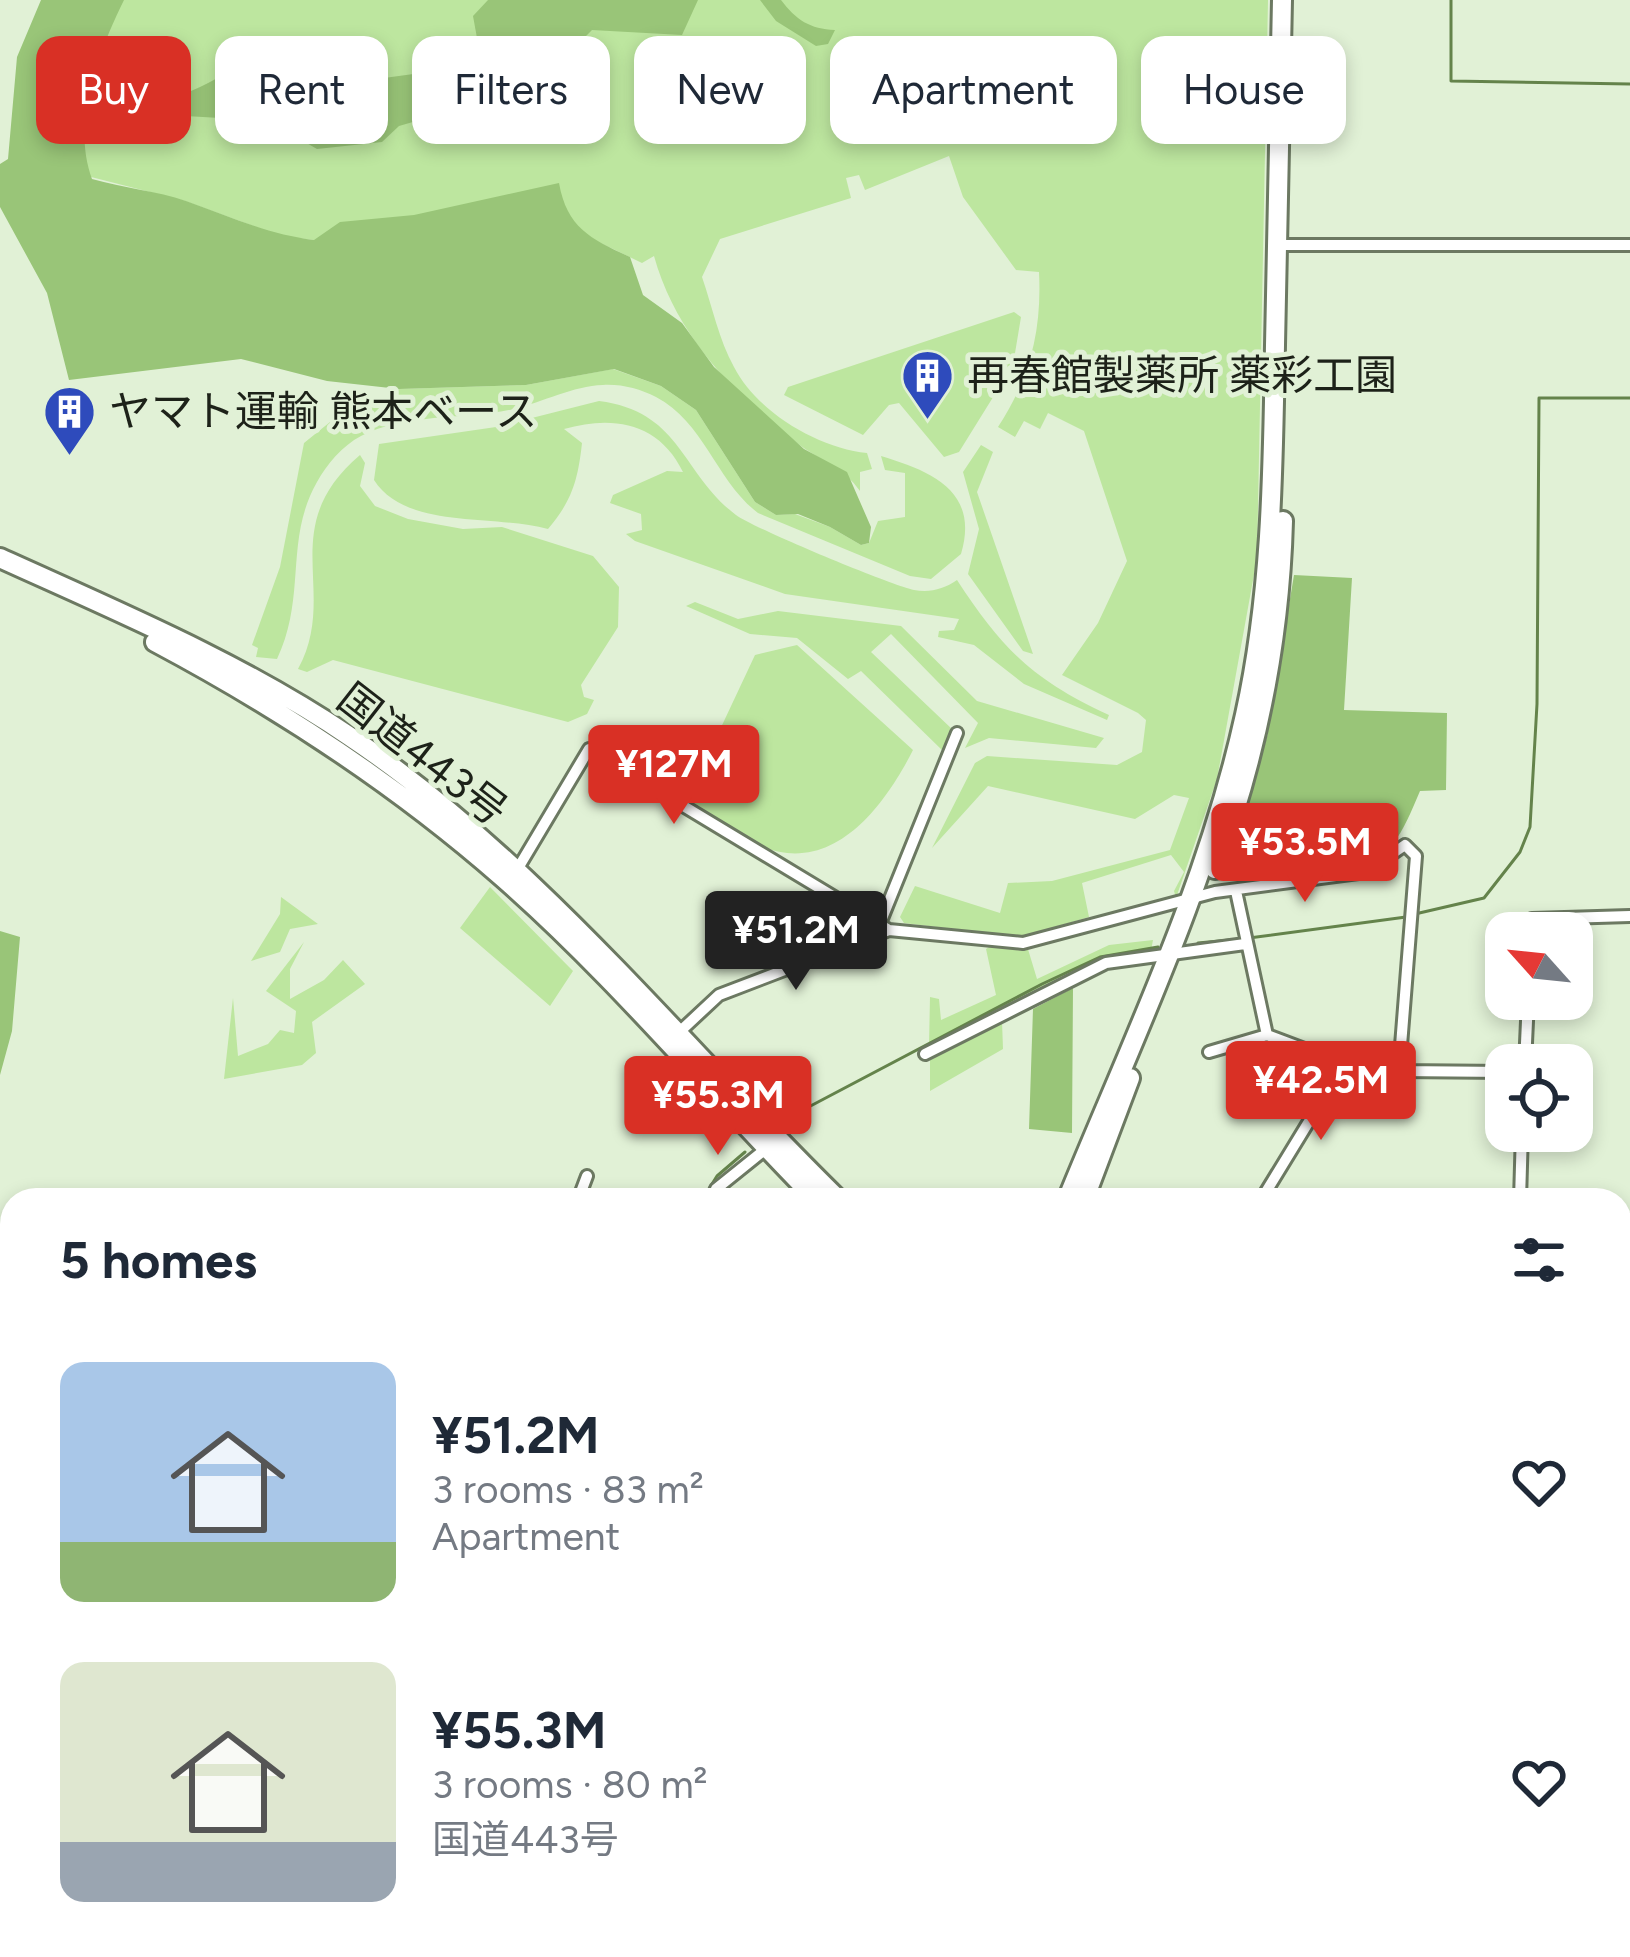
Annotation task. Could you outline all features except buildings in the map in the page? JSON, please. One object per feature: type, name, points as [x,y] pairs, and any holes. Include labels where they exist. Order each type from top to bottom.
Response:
[{"type":"main road","points":[[1282,0],[1284,244]]},
{"type":"main road","points":[[1072,1188],[1198,898],[1244,718],[1268,567],[1295,0]]},
{"type":"main road","name":"国道443号","points":[[0,558],[276,690],[368,750],[511,877],[827,1188]]},
{"type":"main road","name":"国道443号","points":[[0,572],[143,635],[269,702],[511,877]]},
{"type":"main road","points":[[1088,1188],[1172,956]]},
{"type":"main road","name":"国道443号","points":[[673,1038],[804,1188]]},
{"type":"street","points":[[1284,244],[1630,245]]},
{"type":"street","points":[[673,1038],[718,995],[885,926],[957,733]]},
{"type":"street","points":[[511,877],[589,748],[806,884],[885,926],[1023,944],[1147,907],[1366,872],[1405,844],[1416,856],[1399,1071]]},
{"type":"street","points":[[1236,892],[1267,1035]]},
{"type":"street","points":[[1593,917],[1630,916]]},
{"type":"street","points":[[925,1054],[1106,963],[1172,956],[1245,939]]},
{"type":"street","points":[[1209,1052],[1267,1035],[1344,1064],[1399,1071],[1485,1072]]},
{"type":"street","points":[[1268,1188],[1344,1064]]},
{"type":"street","points":[[717,1188],[766,1148]]},
{"type":"street","points":[[1520,1188],[1521,1152]]},
{"type":"street","points":[[582,1188],[587,1176]]},
{"type":"green space","points":[[41,0],[124,0],[108,36],[36,36],[36,144],[85,144],[92,179],[175,198],[297,238],[314,240],[340,222],[414,215],[559,183],[575,221],[593,238],[630,257],[643,295],[682,323],[714,367],[804,449],[847,472],[871,527],[869,543],[861,545],[798,514],[776,515],[755,502],[696,410],[661,386],[614,369],[526,385],[399,389],[327,381],[241,359],[69,380],[47,293],[0,207],[0,164],[8,159],[17,57]]},
{"type":"green space","points":[[108,0],[1268,0],[1267,36],[1141,36],[1141,144],[1265,144],[1257,558],[1217,779],[1176,898],[1174,891],[1184,872],[1171,855],[1082,883],[1089,917],[1024,936],[1037,979],[1109,945],[1153,940],[1150,956],[1103,960],[929,1047],[930,997],[939,999],[941,1020],[996,995],[986,949],[995,943],[993,934],[904,923],[900,917],[915,886],[1000,913],[1008,883],[1052,881],[1170,850],[1189,798],[1174,795],[1135,819],[988,786],[932,848],[975,763],[987,756],[1117,765],[1142,752],[1146,720],[1062,675],[1098,623],[1127,561],[1084,431],[1048,413],[1040,429],[1024,421],[1015,437],[998,427],[1032,353],[1039,272],[1016,270],[963,197],[949,156],[865,190],[859,175],[846,178],[851,198],[720,239],[702,277],[724,346],[744,383],[791,425],[829,444],[867,453],[872,469],[860,472],[860,491],[840,471],[777,427],[711,363],[677,313],[654,256],[642,263],[580,233],[563,204],[314,240],[281,236],[185,201],[52,167],[60,144],[191,144],[191,36],[96,36]]},
{"type":"green space","points":[[488,0],[698,0],[682,35],[592,30],[586,36],[477,36],[473,16]]},
{"type":"green space","points":[[760,0],[781,0],[804,22],[835,30],[828,44],[816,46],[776,21]]},
{"type":"green space","points":[[412,74],[412,122],[388,136],[388,77]]},
{"type":"green space","points":[[215,79],[215,118],[191,116],[191,90]]},
{"type":"green space","points":[[308,144],[363,144],[317,149]]},
{"type":"green space","points":[[1014,312],[1021,317],[1013,365],[959,452],[944,457],[899,403],[889,405],[863,435],[784,395],[788,387]]},
{"type":"green space","points":[[613,369],[661,386],[696,410],[755,502],[776,515],[795,514],[830,527],[861,545],[869,543],[878,521],[905,517],[905,473],[885,470],[881,456],[933,477],[957,499],[963,514],[961,554],[931,579],[910,576],[758,513],[673,408],[631,388],[592,386],[514,409],[397,424],[348,445],[325,469],[307,504],[291,613],[277,659],[256,657],[258,648],[252,645],[280,567],[304,443],[335,418],[399,389],[526,385]]},
{"type":"green space","points":[[599,401],[648,417],[678,446],[717,498],[748,522],[914,590],[937,589],[957,580],[1021,660],[1060,689],[1109,715],[1107,720],[1024,684],[974,645],[938,637],[939,631],[954,630],[959,619],[785,594],[635,541],[626,534],[642,530],[641,514],[610,503],[613,495],[667,471],[683,472],[661,442],[632,427],[599,423],[564,429],[582,443],[580,456],[568,499],[548,529],[429,514],[388,496],[374,480],[379,444],[496,427]]},
{"type":"green space","points":[[981,445],[993,452],[977,492],[1033,654],[1023,651],[968,574],[979,529],[963,472]]},
{"type":"green space","points":[[360,455],[365,463],[360,486],[375,506],[408,519],[463,529],[502,527],[593,556],[619,587],[618,627],[581,685],[584,697],[594,700],[587,714],[568,722],[333,660],[307,672],[298,669],[313,613],[312,560],[320,508],[334,482]]},
{"type":"green space","points":[[1294,575],[1352,578],[1344,710],[1447,713],[1446,790],[1420,791],[1393,844],[1372,862],[1342,872],[1331,829],[1319,823],[1257,832],[1249,849],[1235,843],[1267,737]]},
{"type":"green space","points":[[695,602],[738,619],[778,611],[901,626],[977,701],[1104,738],[1096,748],[989,738],[965,748],[978,723],[891,634],[871,652],[953,730],[943,751],[861,671],[848,679],[797,638],[750,634],[686,606]]},
{"type":"green space","points":[[797,645],[913,750],[887,794],[852,831],[809,852],[785,853],[749,841],[686,802],[755,655]]},
{"type":"green space","points":[[490,887],[573,971],[550,1006],[460,928]]},
{"type":"green space","points":[[281,897],[318,924],[290,929],[280,952],[251,961],[280,914]]},
{"type":"green space","points":[[0,931],[20,937],[12,1031],[0,1075]]},
{"type":"green space","points":[[304,942],[290,969],[290,999],[324,980],[343,960],[365,984],[312,1022],[316,1053],[302,1065],[224,1079],[233,998],[238,1056],[268,1044],[280,1030],[294,1033],[296,1011],[266,991]]},
{"type":"green space","points":[[1073,988],[1072,1133],[1029,1129],[1033,1009]]},
{"type":"green space","points":[[1002,1021],[1003,1049],[930,1091],[930,1060]]},
{"type":"waterway","points":[[1451,0],[1451,81],[1630,84]]},
{"type":"waterway","points":[[1415,914],[1484,898],[1520,852],[1530,827],[1537,704],[1539,398],[1630,398]]},
{"type":"waterway","points":[[1249,938],[1406,917]]},
{"type":"waterway","points":[[1198,943],[1240,939]]},
{"type":"waterway","points":[[782,1121],[1100,957],[1158,947]]},
{"type":"waterway","points":[[710,1188],[745,1152]]},
{"type":"place","name":"再春館製薬所 薬彩工園","points":[[928,421]]},
{"type":"place","name":"ヤマト運輸 熊本ベース","points":[[70,457]]}]
